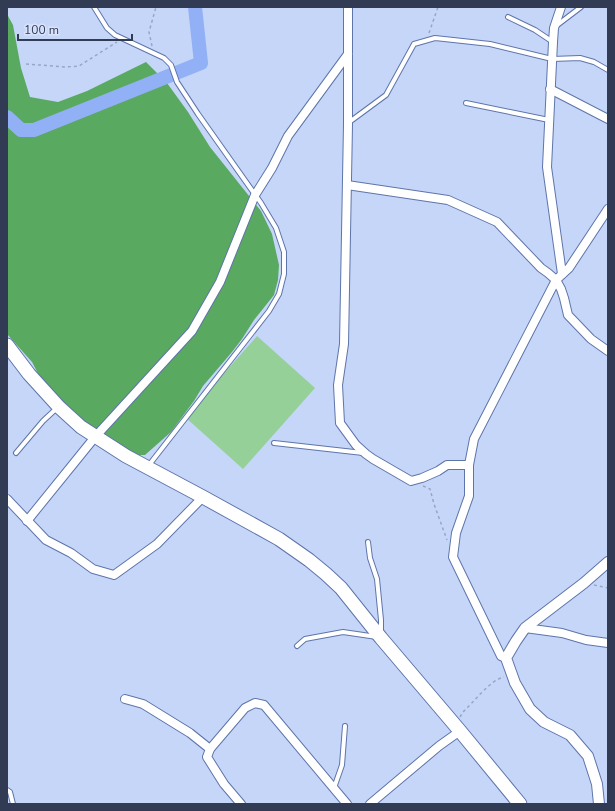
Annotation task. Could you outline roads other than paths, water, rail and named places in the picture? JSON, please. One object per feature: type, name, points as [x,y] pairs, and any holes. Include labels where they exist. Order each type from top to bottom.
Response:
[{"type":"highway","points":[[7,345],[29,374],[59,407],[81,427],[126,456],[279,539],[315,565],[342,588],[381,638],[458,728],[520,804]]},
{"type":"street","points":[[348,7],[348,124],[344,344],[338,385],[340,423],[356,445],[366,454],[412,481],[438,471],[447,465],[469,465]]},
{"type":"street","points":[[561,7],[554,28],[547,167],[562,274]]},
{"type":"street","points":[[27,521],[95,437],[192,331],[220,282],[255,195],[272,168],[288,136],[348,54]]},
{"type":"street","points":[[550,89],[608,119]]},
{"type":"street","points":[[347,185],[448,200],[497,222],[541,268],[556,280],[561,289],[568,315],[591,339],[608,351]]},
{"type":"street","points":[[599,804],[597,784],[588,756],[570,735],[544,722],[530,709],[515,683],[506,658],[501,656],[453,557],[456,533],[469,496],[469,465],[474,439],[556,280],[569,268],[608,209]]},
{"type":"street","points":[[7,499],[46,540],[71,553],[93,570],[114,575],[157,544],[203,497]]},
{"type":"street","points":[[506,658],[525,628],[584,583],[608,562]]},
{"type":"street","points":[[525,628],[562,633],[586,640],[608,643]]},
{"type":"street","points":[[125,699],[143,704],[190,733],[210,749]]},
{"type":"street","points":[[242,804],[224,784],[207,757],[210,749],[245,708],[255,703],[264,705],[346,804]]},
{"type":"street","points":[[370,804],[439,746],[458,728]]},
{"type":"lane","points":[[94,7],[107,28],[115,35],[164,58],[171,65],[177,82],[276,228],[284,252],[284,274],[279,294],[269,310],[148,467]]},
{"type":"lane","points":[[554,28],[581,7]]},
{"type":"lane","points":[[508,16],[535,30],[553,42]]},
{"type":"lane","points":[[348,124],[386,95],[414,44],[435,38],[490,44],[552,59],[580,58],[594,62],[608,70]]},
{"type":"lane","points":[[466,103],[549,120]]},
{"type":"lane","points":[[16,454],[43,421],[59,407]]},
{"type":"lane","points":[[274,443],[366,454]]},
{"type":"lane","points":[[297,646],[305,639],[344,632],[381,638],[381,620],[376,579],[370,558],[368,542]]},
{"type":"lane","points":[[334,788],[342,765],[345,726]]},
{"type":"lane","points":[[7,790],[10,792],[13,804]]},
{"type":"waterway","points":[[7,117],[21,130],[34,130],[201,63],[195,7]]}]
